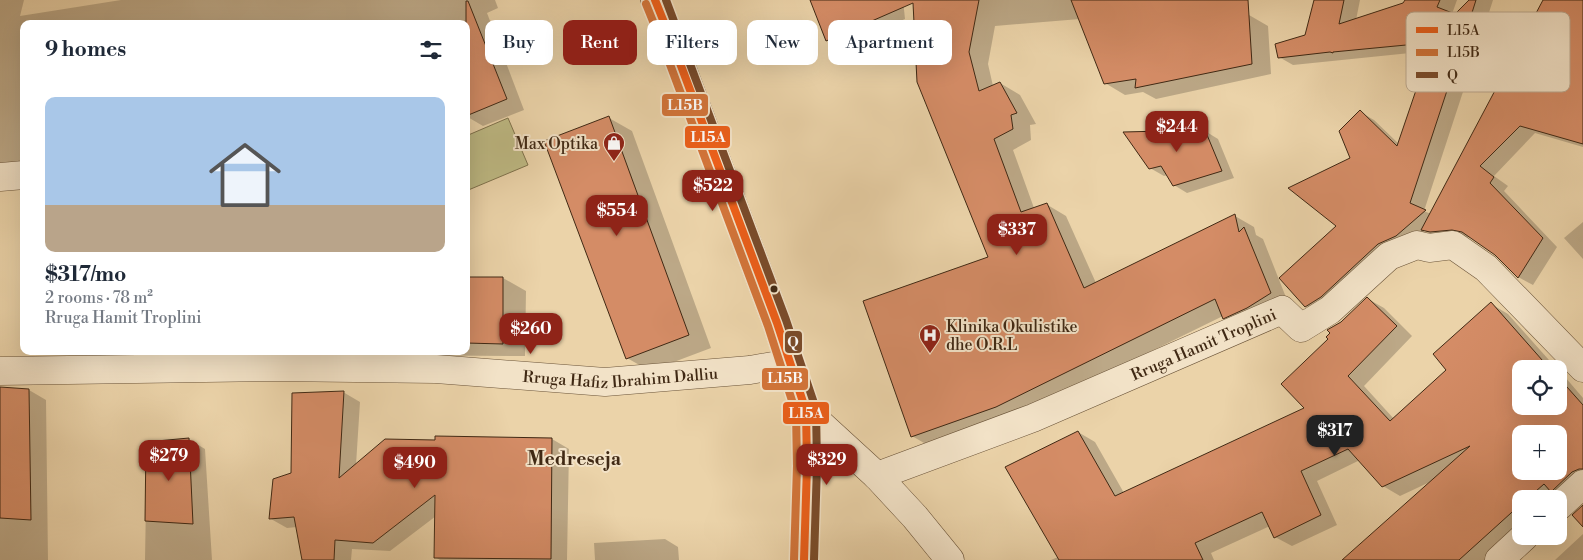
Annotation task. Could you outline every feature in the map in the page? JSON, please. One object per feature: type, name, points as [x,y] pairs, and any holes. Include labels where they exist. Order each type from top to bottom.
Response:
[{"type":"street","points":[[655,0],[777,323],[806,412],[804,560]]},
{"type":"street","points":[[0,177],[20,175]]},
{"type":"street","name":"Rruga Hamit Troplini","points":[[877,476],[1033,418],[1282,310],[1301,328],[1330,310],[1389,256],[1418,245],[1428,248],[1453,245],[1486,268],[1583,368]]},
{"type":"street","name":"Rruga Hafiz Ibrahim Dalliu","points":[[0,371],[274,367],[417,369],[605,382],[750,370],[790,363]]},
{"type":"street","points":[[806,412],[877,476],[915,517],[950,560]]},
{"type":"street","points":[[1567,499],[1583,484]]},
{"type":"street","points":[[1499,560],[1515,545]]},
{"type":"shaded area","points":[[508,118],[528,165],[470,189],[470,134]]},
{"type":"building","points":[[810,0],[979,0],[969,52],[979,91],[1000,82],[1017,113],[1011,115],[1013,129],[994,139],[1021,212],[1047,203],[1084,288],[1235,214],[1239,232],[1244,227],[1271,293],[1247,308],[1223,319],[1215,299],[996,407],[911,437],[863,301],[988,257],[917,82],[916,65],[952,65],[952,20],[914,20],[913,3],[874,20],[828,20],[828,40],[826,41]]},
{"type":"building","points":[[1071,0],[1248,0],[1252,64],[1135,88],[1136,79],[1104,84]]},
{"type":"building","points":[[1314,0],[1344,0],[1339,24],[1403,3],[1405,0],[1440,0],[1437,7],[1450,12],[1406,12],[1406,45],[1278,58],[1275,44],[1305,35]]},
{"type":"building","points":[[1469,0],[1476,0],[1472,12],[1457,12]]},
{"type":"building","points":[[1543,0],[1583,0],[1583,144],[1520,126],[1480,166],[1494,177],[1490,183],[1543,238],[1518,278],[1495,255],[1462,232],[1452,230],[1430,232],[1421,230],[1494,92],[1570,92],[1570,12],[1537,12]]},
{"type":"building","points":[[466,1],[468,1],[485,44],[485,65],[493,65],[507,99],[470,114],[470,20],[466,20]]},
{"type":"building","points":[[1415,92],[1447,92],[1410,203],[1426,210],[1396,236],[1378,244],[1321,297],[1305,307],[1279,278],[1336,226],[1288,188],[1350,158],[1339,131],[1360,110],[1397,146]]},
{"type":"building","points":[[609,116],[689,335],[626,359],[544,141]]},
{"type":"building","points":[[1205,130],[1222,171],[1173,186],[1161,166],[1149,169],[1123,132]]},
{"type":"building","points":[[470,277],[503,277],[503,344],[470,343]]},
{"type":"building","points":[[1367,297],[1397,326],[1348,376],[1390,421],[1446,370],[1433,354],[1491,302],[1542,360],[1512,360],[1512,415],[1567,415],[1567,387],[1583,405],[1583,469],[1572,472],[1567,477],[1567,425],[1512,425],[1512,480],[1564,480],[1553,490],[1549,490],[1544,484],[1537,490],[1512,490],[1512,512],[1459,560],[1342,560],[1470,446],[1382,487],[1348,449],[1301,471],[1321,515],[1274,538],[1262,512],[1195,543],[1203,560],[1059,560],[1005,467],[1078,431],[1115,496],[1304,408],[1281,384],[1328,339],[1326,337],[1330,333],[1327,330],[1341,322]]},
{"type":"building","points":[[0,387],[29,389],[31,520],[0,518]]},
{"type":"building","points":[[344,391],[339,478],[385,439],[435,440],[435,436],[552,438],[551,559],[434,558],[435,495],[373,543],[335,540],[334,560],[302,560],[294,517],[269,519],[273,479],[291,473],[292,393]]},
{"type":"building","points":[[189,438],[193,524],[145,521],[146,442]]},
{"type":"building","points":[[1583,505],[1583,527],[1572,515]]},
{"type":"transit line","name":"L15A","points":[[655,0],[777,323],[806,411],[807,466],[804,560]]},
{"type":"transit line","name":"Q","points":[[666,0],[786,320],[816,409],[817,466],[814,560]]},
{"type":"transit line","name":"L15B","points":[[646,4],[768,326],[796,413],[797,466],[794,560]]},
{"type":"place","name":"Max Optika","points":[[614,162]]},
{"type":"place","name":"Klinika Okulistike dhe O.R.L","points":[[930,354]]},
{"type":"district","name":"Medreseja","points":[[574,458]]}]
